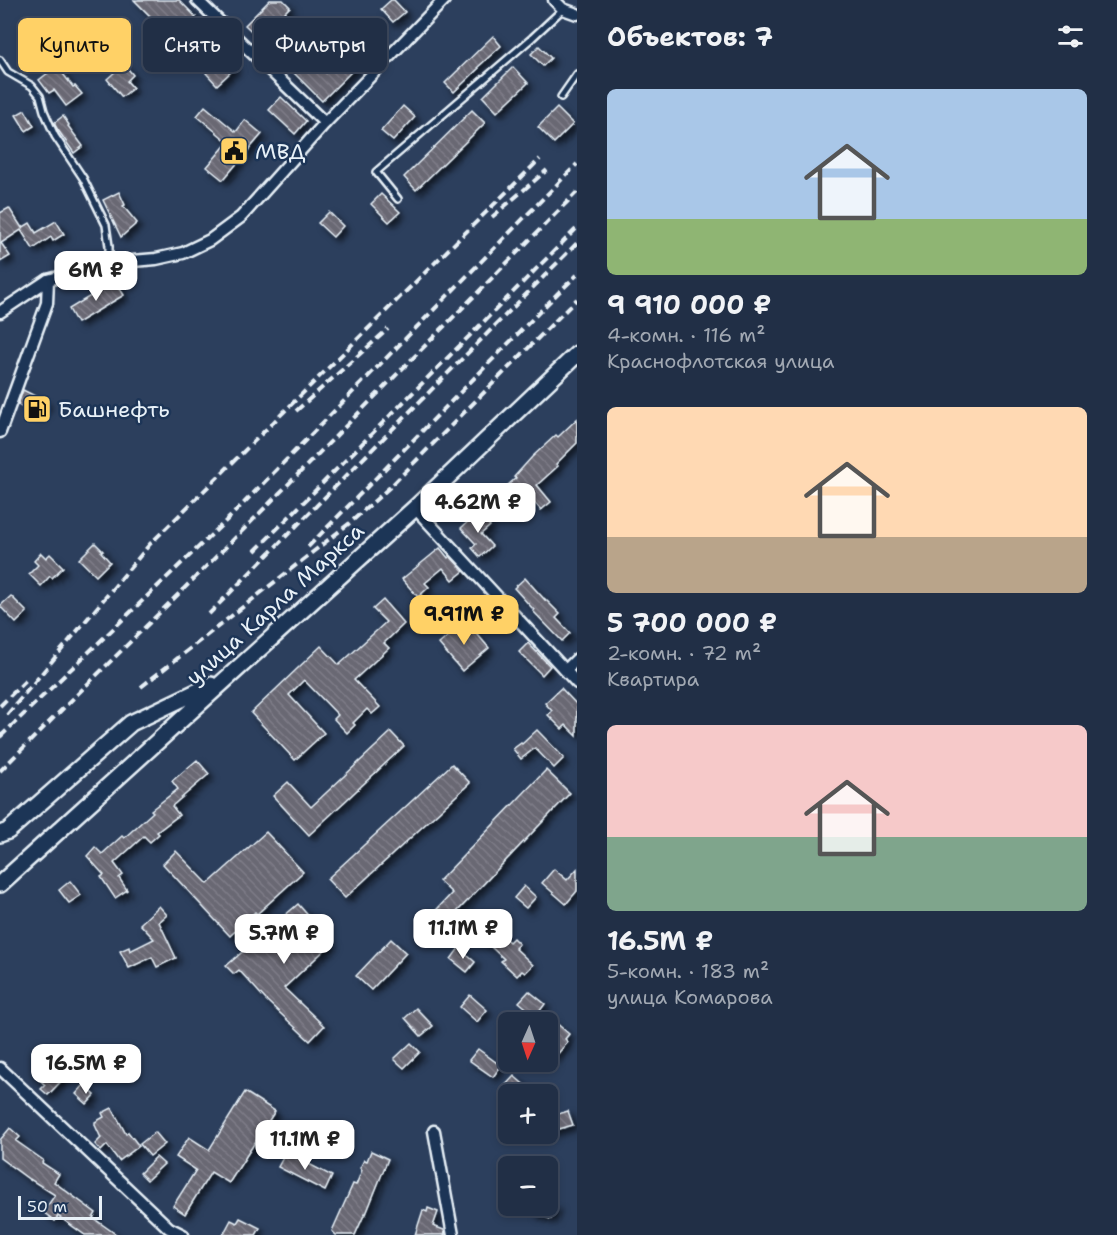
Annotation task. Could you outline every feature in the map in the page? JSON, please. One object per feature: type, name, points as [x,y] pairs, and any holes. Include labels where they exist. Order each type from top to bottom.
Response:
[{"type":"street","points":[[197,0],[326,123]]},
{"type":"street","points":[[0,312],[48,280],[109,263],[183,254],[210,240],[241,216],[444,0]]},
{"type":"street","points":[[554,0],[563,9],[577,14]]},
{"type":"street","points":[[0,432],[47,303],[48,280]]},
{"type":"street","name":"улица Карла Маркса","points":[[0,884],[415,508],[577,354]]},
{"type":"street","points":[[415,508],[577,683]]},
{"type":"street","points":[[566,670],[577,659]]},
{"type":"street","points":[[0,834],[8,831],[131,723],[228,677]]},
{"type":"street","points":[[0,1068],[168,1232],[183,1235]]},
{"type":"street","points":[[434,1131],[453,1235]]},
{"type":"lane","points":[[398,199],[376,171],[563,9]]},
{"type":"lane","points":[[0,60],[8,72],[32,86],[40,96],[55,136],[83,178],[106,225],[109,263]]},
{"type":"lane","points":[[561,97],[577,74]]},
{"type":"building","points":[[134,0],[179,0],[196,17],[195,18],[152,18]]},
{"type":"building","points":[[270,0],[283,0],[290,7],[279,18],[254,18],[254,33],[245,25]]},
{"type":"building","points":[[394,0],[405,12],[393,22],[381,9]]},
{"type":"building","points":[[493,36],[501,46],[454,92],[445,83]]},
{"type":"building","points":[[539,46],[551,58],[543,66],[531,54]]},
{"type":"building","points":[[513,67],[528,83],[497,112],[483,97]]},
{"type":"building","points":[[49,72],[62,72],[73,87],[75,86],[82,94],[66,106],[54,90],[49,93],[39,80]]},
{"type":"building","points":[[115,72],[131,72],[133,75],[127,81],[133,88],[122,97],[107,79]]},
{"type":"building","points":[[207,72],[231,72],[217,85]]},
{"type":"building","points":[[293,72],[325,72],[351,72],[322,101]]},
{"type":"building","points":[[281,97],[306,121],[295,134],[269,110]]},
{"type":"building","points":[[205,106],[236,132],[245,120],[262,134],[223,180],[207,167],[228,142],[197,116]]},
{"type":"building","points":[[403,106],[415,117],[393,141],[381,131]]},
{"type":"building","points":[[557,108],[573,124],[554,143],[538,127]]},
{"type":"building","points":[[25,110],[34,126],[26,131],[16,115]]},
{"type":"building","points":[[472,110],[485,123],[416,190],[404,177]]},
{"type":"building","points":[[63,116],[83,146],[74,153],[54,123]]},
{"type":"building","points":[[119,192],[125,205],[123,206],[137,223],[121,237],[103,200]]},
{"type":"building","points":[[381,194],[400,212],[389,222],[371,204]]},
{"type":"building","points":[[9,208],[22,228],[30,223],[36,233],[56,221],[64,234],[53,241],[51,237],[33,249],[21,230],[1,243],[10,256],[0,262],[0,213]]},
{"type":"building","points":[[329,212],[343,226],[333,237],[318,223]]},
{"type":"building","points":[[115,281],[124,295],[77,323],[69,309]]},
{"type":"building","points":[[23,390],[47,402],[39,417],[18,405]]},
{"type":"building","points":[[577,419],[577,443],[556,464],[558,466],[537,485],[551,502],[541,510],[524,490],[510,502],[514,507],[506,514],[493,498],[516,478],[514,477],[532,457]]},
{"type":"building","points":[[478,513],[490,526],[481,534],[492,546],[480,557],[472,548],[476,544],[461,528]]},
{"type":"building","points":[[95,543],[110,562],[96,576],[79,559]]},
{"type":"building","points":[[440,548],[464,571],[453,580],[443,568],[425,583],[429,587],[418,597],[402,579]]},
{"type":"building","points":[[41,553],[46,558],[50,554],[63,567],[41,586],[29,574],[38,565],[34,561]]},
{"type":"building","points":[[525,578],[560,614],[556,618],[570,633],[562,641],[514,588]]},
{"type":"building","points":[[11,596],[27,612],[16,623],[0,606]]},
{"type":"building","points":[[383,600],[404,624],[384,643],[389,648],[354,680],[380,707],[372,714],[367,709],[347,733],[334,719],[338,715],[304,680],[289,695],[324,733],[295,760],[251,713],[321,646],[339,665],[386,622],[373,609]]},
{"type":"building","points":[[466,621],[489,648],[462,671],[439,644]]},
{"type":"building","points":[[528,643],[550,666],[542,675],[519,652]]},
{"type":"building","points":[[561,688],[577,705],[577,736],[566,725],[562,729],[548,715],[552,711],[545,703]]},
{"type":"building","points":[[537,730],[564,758],[554,768],[535,748],[521,759],[513,749]]},
{"type":"building","points":[[391,732],[404,746],[309,835],[273,796],[288,782],[311,807]]},
{"type":"building","points":[[197,760],[209,774],[172,806],[179,815],[157,832],[159,834],[150,842],[144,836],[114,863],[123,875],[119,878],[127,890],[115,898],[101,877],[104,875],[87,856],[95,847],[102,854],[122,836],[124,838],[153,812],[151,810],[178,789],[172,781]]},
{"type":"building","points":[[452,764],[470,783],[345,898],[327,879]]},
{"type":"building","points":[[546,770],[570,793],[440,932],[427,920],[452,893],[439,881]]},
{"type":"building","points":[[266,832],[303,872],[230,936],[163,864],[176,851],[208,884]]},
{"type":"building","points":[[554,869],[567,880],[577,869],[577,891],[566,904],[542,883]]},
{"type":"building","points":[[70,881],[81,895],[69,903],[59,890]]},
{"type":"building","points":[[524,886],[536,897],[526,908],[514,898]]},
{"type":"building","points":[[298,904],[332,943],[284,988],[324,1026],[310,1041],[266,1000],[239,970],[234,974],[226,966]]},
{"type":"building","points":[[159,906],[167,915],[159,922],[176,958],[157,967],[152,957],[129,968],[120,951],[129,947],[130,951],[154,939],[140,924]]},
{"type":"building","points":[[486,921],[509,942],[513,938],[519,944],[515,948],[533,965],[525,973],[522,971],[517,976],[501,961],[504,959],[476,933]]},
{"type":"building","points":[[391,939],[406,953],[371,990],[356,976]]},
{"type":"building","points":[[459,948],[475,962],[467,972],[451,959]]},
{"type":"building","points":[[529,991],[545,1004],[539,1012],[531,1012],[519,1002]]},
{"type":"building","points":[[470,995],[487,1010],[477,1022],[460,1007]]},
{"type":"building","points":[[416,1008],[433,1026],[421,1036],[405,1018]]},
{"type":"building","points":[[558,1024],[569,1034],[565,1039],[568,1042],[558,1053]]},
{"type":"building","points":[[411,1043],[420,1052],[404,1068],[394,1059]]},
{"type":"building","points":[[478,1049],[498,1064],[498,1070],[493,1077],[469,1060]]},
{"type":"building","points":[[49,1062],[65,1077],[48,1095],[41,1089],[45,1085],[36,1076]]},
{"type":"building","points":[[514,1076],[523,1084],[507,1084]]},
{"type":"building","points":[[84,1085],[95,1095],[87,1104],[76,1094]]},
{"type":"building","points":[[245,1092],[275,1111],[229,1183],[211,1172],[185,1214],[173,1206],[196,1170],[176,1157],[189,1137],[209,1150]]},
{"type":"building","points":[[112,1108],[126,1134],[128,1132],[139,1146],[119,1161],[107,1145],[101,1151],[95,1144],[101,1138],[95,1122],[104,1117],[102,1113]]},
{"type":"building","points":[[568,1111],[573,1125],[558,1129],[558,1114]]},
{"type":"building","points":[[10,1128],[20,1137],[16,1141],[59,1174],[54,1182],[96,1213],[93,1218],[117,1235],[85,1235],[58,1216],[55,1221],[43,1212],[55,1195],[0,1158],[0,1140]]},
{"type":"building","points":[[155,1132],[165,1144],[150,1156],[140,1144]]},
{"type":"building","points":[[371,1151],[388,1159],[366,1214],[355,1235],[336,1235],[332,1231],[353,1184],[356,1185],[362,1170],[360,1168],[364,1160],[367,1161]]},
{"type":"building","points":[[286,1152],[332,1176],[325,1191],[278,1167]]},
{"type":"building","points":[[156,1157],[164,1164],[147,1180],[140,1173]]},
{"type":"building","points":[[428,1208],[438,1212],[433,1226],[444,1230],[445,1235],[415,1235],[423,1210],[427,1212]]},
{"type":"building","points":[[240,1218],[260,1228],[256,1235],[223,1235],[231,1220],[237,1223]]},
{"type":"railway","points":[[7,715],[150,544],[540,159]]},
{"type":"railway","points":[[0,737],[230,517],[577,164]]},
{"type":"railway","points":[[492,217],[547,170]]},
{"type":"railway","points":[[0,771],[243,530],[577,192]]},
{"type":"railway","points":[[255,551],[577,228]]},
{"type":"railway","points":[[209,614],[577,243]]},
{"type":"railway","points":[[308,547],[577,275]]},
{"type":"railway","points":[[141,687],[351,522],[390,487],[577,299]]},
{"type":"railway","points":[[296,411],[388,329]]},
{"type":"railway","points":[[0,706],[26,680]]},
{"type":"place","name":"МВД","points":[[234,151]]},
{"type":"place","name":"Башнефть","points":[[37,409]]}]
